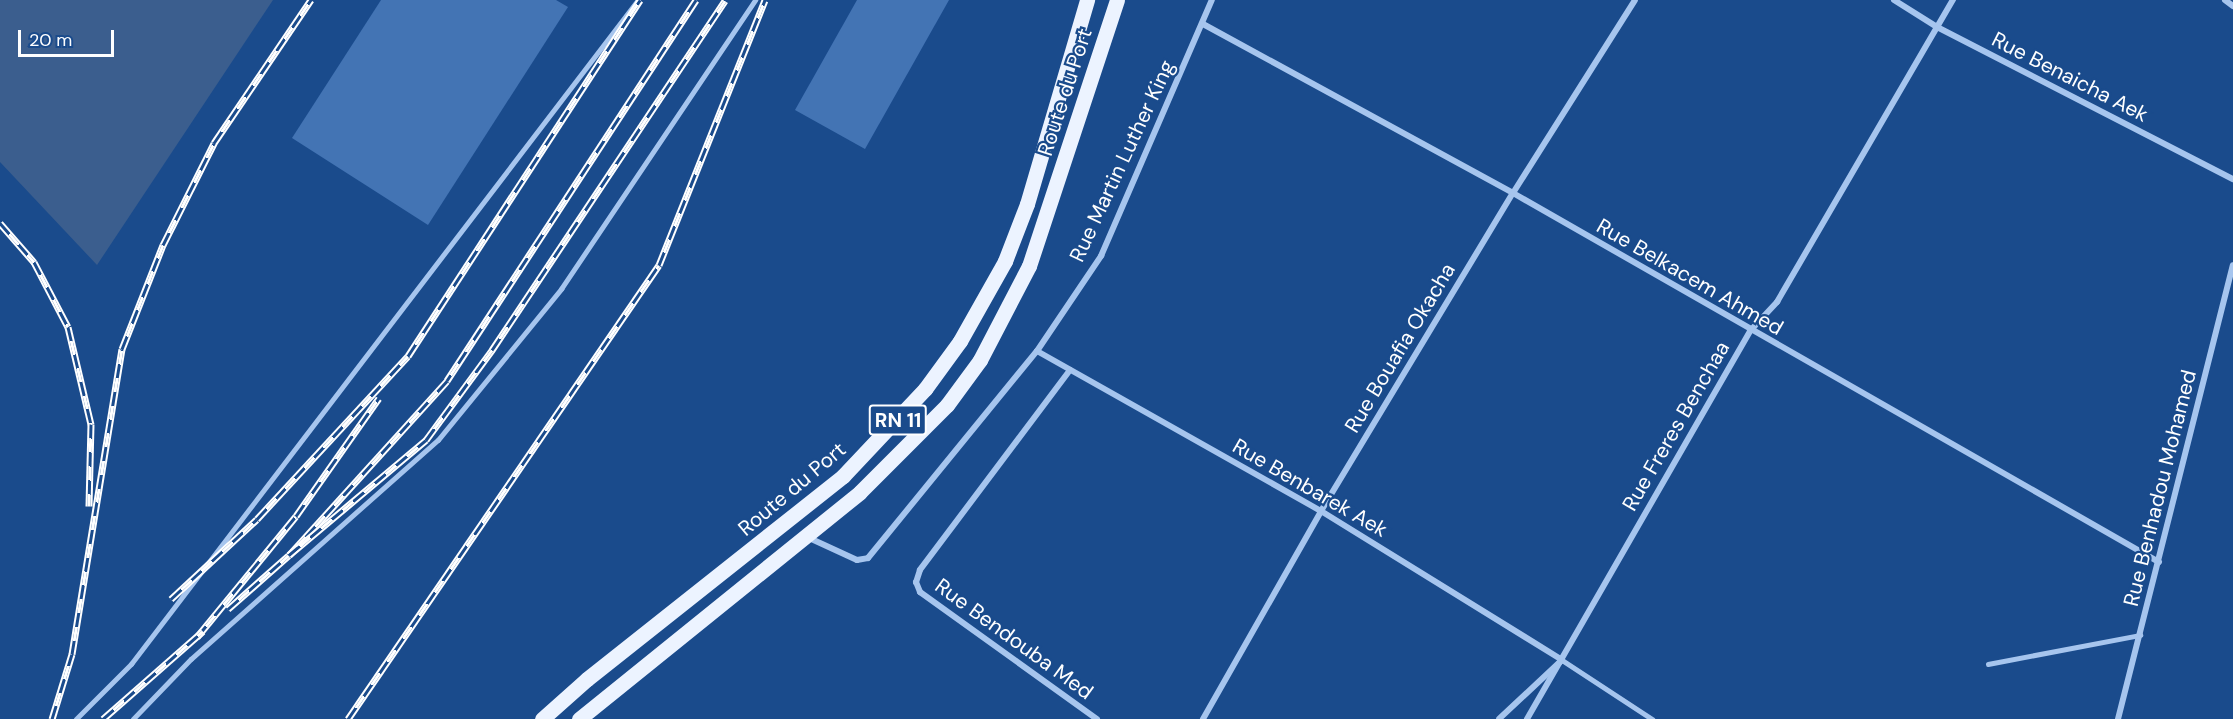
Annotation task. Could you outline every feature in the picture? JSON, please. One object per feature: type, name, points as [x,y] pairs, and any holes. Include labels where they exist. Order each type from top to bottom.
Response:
[{"type":"main road","name":"Route du Port","points":[[542,719],[587,679],[843,476],[925,389],[960,341],[1005,261],[1027,204],[1087,0]]},
{"type":"main road","name":"Route du Port","points":[[579,719],[807,537],[913,443],[947,405],[986,350],[1029,266],[1117,0]]},
{"type":"street","name":"Rue Martin Luther King","points":[[807,537],[857,560],[868,558],[1037,351],[1101,256],[1212,0]]},
{"type":"street","name":"Rue Bouafia Okacha","points":[[1203,719],[1321,511],[1513,193],[1635,0]]},
{"type":"street","name":"Rue Benaicha Aek","points":[[1894,0],[1937,27],[2233,179]]},
{"type":"street","name":"Rue Freres Benchaa","points":[[1527,719],[1749,331],[1777,302],[1953,0]]},
{"type":"street","points":[[2225,0],[2233,6]]},
{"type":"street","name":"Rue Belkacem Ahmed","points":[[1203,24],[1513,193],[1749,331],[2159,562]]},
{"type":"street","name":"Rue Benhadou Mohamed","points":[[2118,719],[2233,265]]},
{"type":"street","name":"Rue Benbarek Aek","points":[[1037,351],[1321,511],[1562,660]]},
{"type":"street","name":"Rue Bendouba Med","points":[[1070,370],[920,570],[916,582],[920,592],[1097,719]]},
{"type":"street","points":[[1499,719],[1562,660]]},
{"type":"lane","points":[[76,719],[131,664],[638,0]]},
{"type":"lane","points":[[133,719],[191,659],[438,440],[561,288],[755,0]]},
{"type":"lane","points":[[1988,664],[2140,635]]},
{"type":"lane","points":[[1562,660],[1652,719]]},
{"type":"water","points":[[0,0],[273,0],[97,265],[0,162]]},
{"type":"building","points":[[381,0],[556,0],[568,7],[428,225],[292,138]]},
{"type":"building","points":[[857,0],[949,0],[865,149],[795,110]]},
{"type":"railway","points":[[52,719],[72,654],[122,349],[163,245],[214,143],[311,0]]},
{"type":"railway","points":[[171,599],[257,519],[408,356],[640,0]]},
{"type":"railway","points":[[696,0],[447,381],[289,555],[426,440],[492,350],[725,0]]},
{"type":"railway","points":[[348,719],[659,265],[765,0]]},
{"type":"railway","points":[[0,223],[34,262],[68,327],[91,424],[89,506]]},
{"type":"railway","points":[[197,637],[296,516],[379,398]]},
{"type":"railway","points":[[228,609],[289,555]]},
{"type":"railway","points":[[103,719],[203,631]]}]
